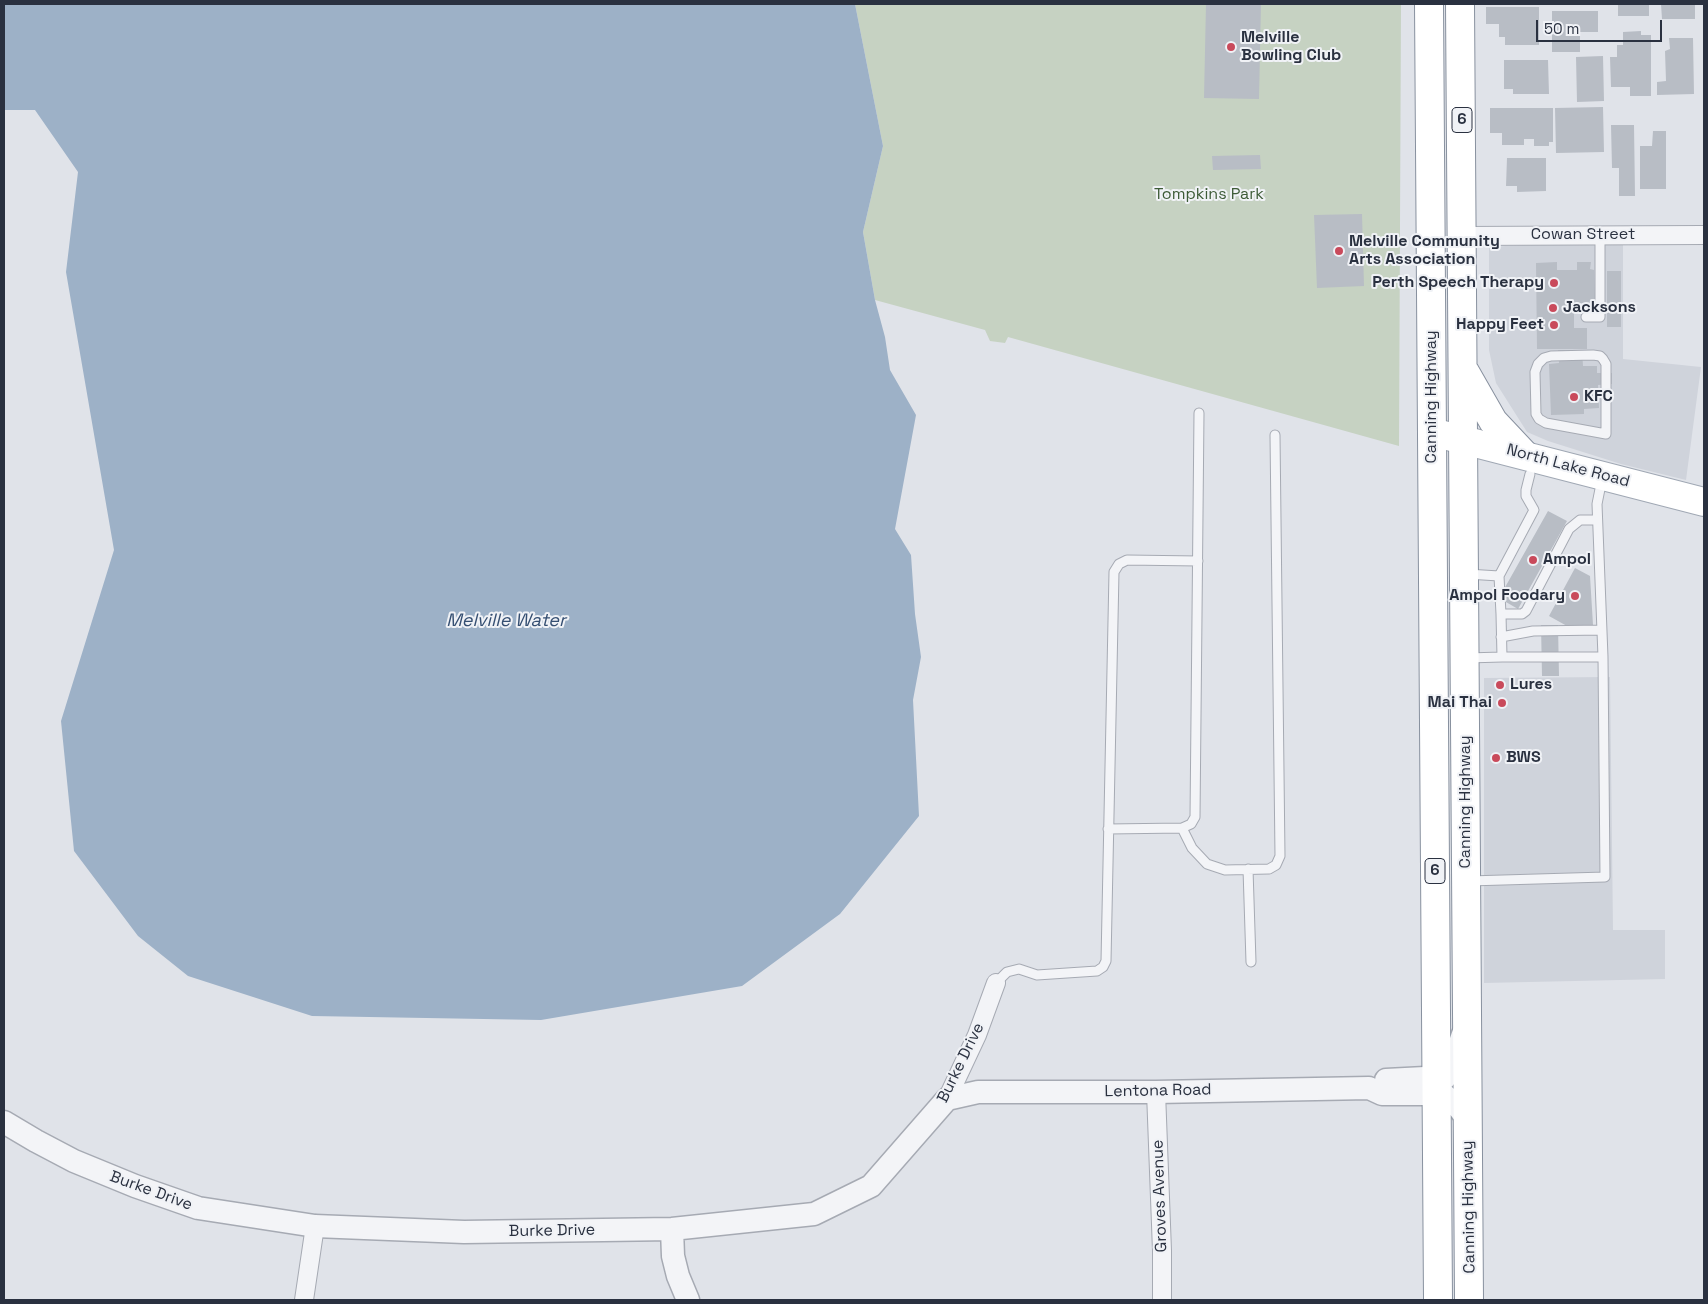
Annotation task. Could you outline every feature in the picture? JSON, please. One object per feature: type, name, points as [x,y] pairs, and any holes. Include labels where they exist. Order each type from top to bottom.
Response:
[{"type":"main road","name":"Canning Highway","points":[[1429,4],[1438,1300]]},
{"type":"main road","name":"Canning Highway","points":[[1460,4],[1470,1300]]},
{"type":"main road","points":[[1463,368],[1493,421],[1527,464]]},
{"type":"main road","name":"North Lake Road","points":[[1432,442],[1704,502]]},
{"type":"main road","name":"North Lake Road","points":[[1527,464],[1600,489],[1704,515]]},
{"type":"street","name":"Cowan Street","points":[[1462,236],[1704,235]]},
{"type":"street","name":"Burke Drive","points":[[4,1122],[74,1160],[135,1186],[198,1208],[315,1226],[464,1232],[672,1229],[814,1214],[871,1186],[947,1099],[977,1035],[996,983]]},
{"type":"street","points":[[1436,1088],[1450,1072],[1467,1021]]},
{"type":"street","name":"Lentona Road","points":[[947,1099],[978,1092],[1156,1092],[1369,1088],[1383,1080],[1425,1078],[1459,1108],[1468,1120]]},
{"type":"street","name":"Groves Avenue","points":[[1156,1092],[1162,1300]]},
{"type":"street","points":[[304,1300],[315,1226]]},
{"type":"street","points":[[672,1229],[673,1256],[678,1276],[688,1300]]},
{"type":"lane","points":[[1586,317],[1600,317],[1600,235]]},
{"type":"lane","points":[[1593,355],[1603,359],[1606,364],[1606,434],[1546,423],[1539,419],[1536,414],[1535,372],[1538,364],[1544,358],[1551,356],[1593,355]]},
{"type":"lane","points":[[1108,829],[1182,828],[1191,824],[1195,817],[1199,413]]},
{"type":"lane","points":[[1182,828],[1192,848],[1207,864],[1224,870],[1269,869],[1276,865],[1280,856],[1274,435]]},
{"type":"lane","points":[[1502,657],[1499,576],[1534,510],[1526,496],[1527,464]]},
{"type":"lane","points":[[1466,881],[1605,877],[1603,657],[1596,504],[1600,489]]},
{"type":"lane","points":[[1500,614],[1522,614],[1526,611],[1569,529],[1580,520],[1597,520]]},
{"type":"lane","points":[[996,983],[1007,972],[1020,969],[1037,975],[1097,971],[1103,967],[1106,961],[1114,572],[1119,564],[1127,560],[1198,561]]},
{"type":"lane","points":[[1464,574],[1499,576]]},
{"type":"lane","points":[[1501,637],[1534,630],[1602,630]]},
{"type":"lane","points":[[1465,658],[1603,657]]},
{"type":"lane","points":[[1248,870],[1251,962]]},
{"type":"shaded area","points":[[1623,241],[1623,359],[1701,367],[1686,480],[1621,464],[1548,441],[1527,432],[1496,383],[1489,350],[1489,247]]},
{"type":"shaded area","points":[[1610,677],[1613,930],[1665,930],[1665,979],[1484,983],[1484,678]]},
{"type":"green space","name":"Tompkins Park","points":[[855,4],[1401,4],[1399,446],[1008,337],[1005,343],[990,341],[985,330],[875,300],[863,232],[883,146]]},
{"type":"water","name":"Melville Water","points":[[4,4],[855,4],[883,146],[863,232],[890,370],[916,415],[895,529],[911,555],[915,614],[921,657],[913,700],[919,816],[840,914],[742,986],[541,1020],[312,1016],[188,976],[138,936],[74,851],[61,721],[114,550],[66,272],[78,172],[35,110],[4,110]]},
{"type":"building","points":[[1206,4],[1261,4],[1259,99],[1204,98]]},
{"type":"building","points":[[1618,4],[1649,4],[1649,16],[1618,16]]},
{"type":"building","points":[[1661,4],[1695,4],[1695,19],[1662,19]]},
{"type":"building","points":[[1486,7],[1539,7],[1539,45],[1505,45],[1505,37],[1499,37],[1499,24],[1486,24]]},
{"type":"building","points":[[1552,11],[1598,11],[1598,32],[1580,32],[1580,52],[1552,52]]},
{"type":"building","points":[[1641,31],[1641,35],[1651,35],[1651,96],[1630,96],[1630,87],[1611,87],[1610,57],[1617,57],[1617,45],[1623,45],[1623,32]]},
{"type":"building","points":[[1669,38],[1693,38],[1694,94],[1657,95],[1657,82],[1666,81],[1665,51],[1670,49]]},
{"type":"building","points":[[1603,56],[1604,101],[1577,102],[1576,57]]},
{"type":"building","points":[[1504,60],[1548,60],[1549,94],[1513,94],[1513,89],[1504,89]]},
{"type":"building","points":[[1603,107],[1604,152],[1556,153],[1555,108]]},
{"type":"building","points":[[1490,108],[1553,108],[1553,142],[1549,142],[1549,146],[1534,146],[1534,139],[1524,139],[1524,145],[1502,145],[1502,133],[1490,133]]},
{"type":"building","points":[[1611,125],[1634,125],[1635,196],[1619,196],[1619,168],[1612,168]]},
{"type":"building","points":[[1653,131],[1666,131],[1666,189],[1640,189],[1640,146],[1652,146]]},
{"type":"building","points":[[1260,155],[1261,169],[1213,170],[1212,156]]},
{"type":"building","points":[[1507,158],[1546,158],[1546,191],[1517,192],[1517,186],[1506,186]]},
{"type":"building","name":"Melville Community Arts Association","points":[[1362,214],[1364,286],[1317,288],[1314,215]]},
{"type":"building","points":[[1557,262],[1557,270],[1577,270],[1577,262],[1591,262],[1590,269],[1594,270],[1595,303],[1574,303],[1574,328],[1587,328],[1587,349],[1537,349],[1536,263]]},
{"type":"building","points":[[1607,271],[1621,271],[1621,327],[1607,327]]},
{"type":"building","name":"KFC","points":[[1558,350],[1582,350],[1583,366],[1597,366],[1597,373],[1612,373],[1612,384],[1598,385],[1599,408],[1584,409],[1584,414],[1551,415],[1549,364],[1559,363]]},
{"type":"building","name":"Ampol","points":[[1548,511],[1567,521],[1518,609],[1499,598]]},
{"type":"building","name":"Ampol Foodary","points":[[1575,568],[1590,576],[1593,625],[1567,626],[1549,616]]},
{"type":"building","points":[[1541,625],[1558,625],[1559,676],[1542,676]]},
{"type":"place","name":"Melville Bowling Club","points":[[1231,47]]},
{"type":"place","name":"Melville Community Arts Association","points":[[1339,251]]},
{"type":"place","name":"Perth Speech Therapy","points":[[1554,283]]},
{"type":"place","name":"Jacksons","points":[[1553,308]]},
{"type":"place","name":"Happy Feet","points":[[1554,325]]},
{"type":"place","name":"KFC","points":[[1574,397]]},
{"type":"place","name":"Ampol","points":[[1533,560]]},
{"type":"place","name":"Ampol Foodary","points":[[1575,596]]},
{"type":"place","name":"Lures","points":[[1500,685]]},
{"type":"place","name":"Mai Thai","points":[[1502,703]]},
{"type":"place","name":"BWS","points":[[1496,758]]}]
